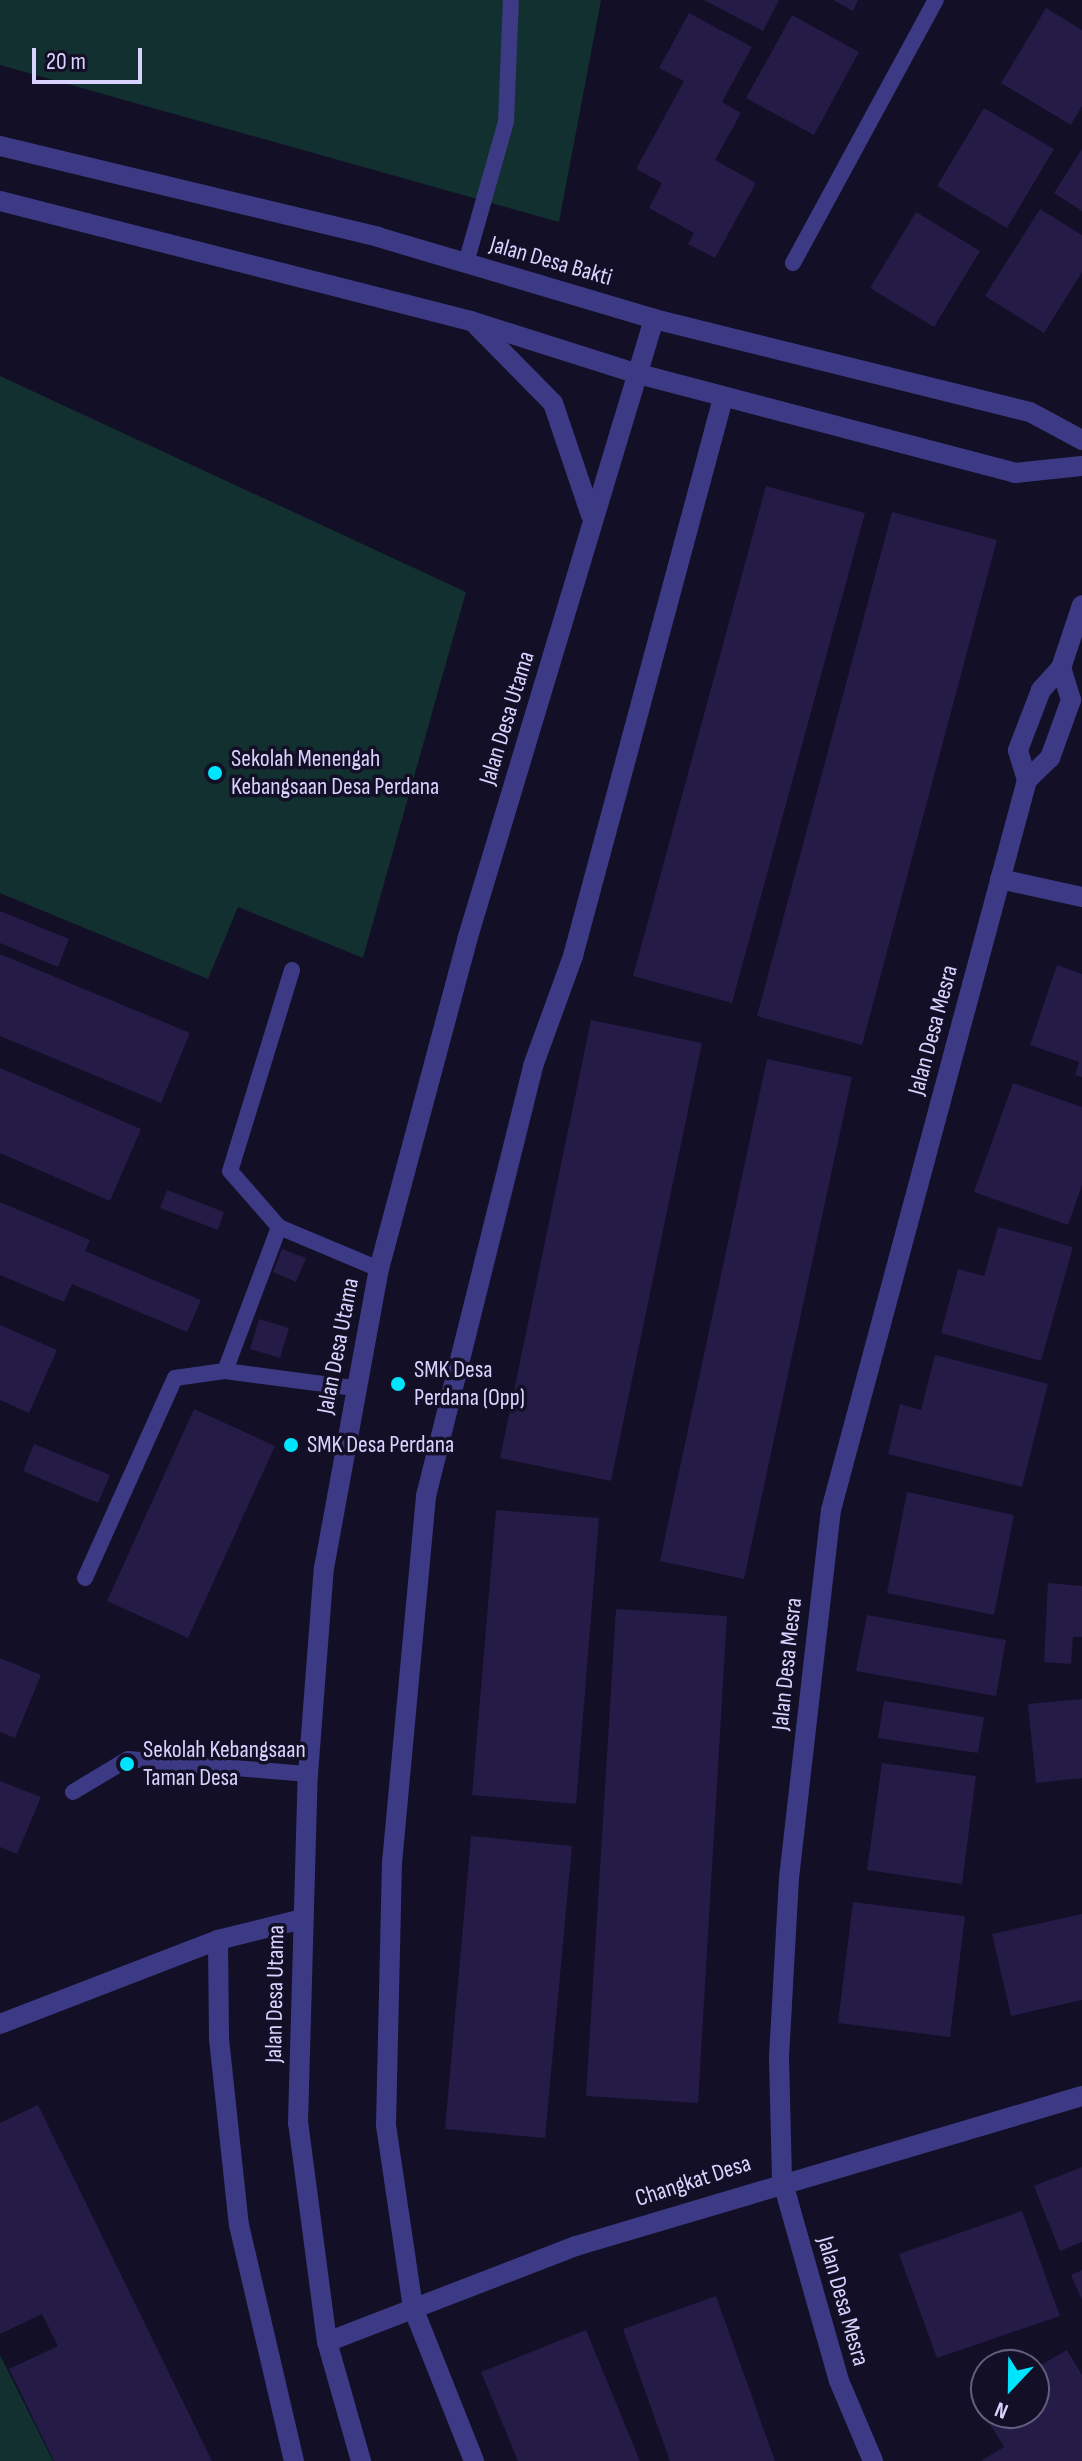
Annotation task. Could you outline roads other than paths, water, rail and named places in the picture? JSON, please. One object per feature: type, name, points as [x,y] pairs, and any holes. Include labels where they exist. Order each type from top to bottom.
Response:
[{"type":"street","name":"Jalan Desa Bakti","points":[[0,146],[466,263],[654,319],[1030,412],[1082,440]]},
{"type":"street","points":[[0,201],[471,321],[723,398],[1015,473],[1082,466]]},
{"type":"street","name":"Jalan Desa Utama","points":[[361,2461],[327,2342],[298,2123],[308,1774],[324,1568],[379,1269],[592,518],[654,319]]},
{"type":"street","points":[[471,321],[553,403],[592,518]]},
{"type":"street","points":[[474,2461],[413,2308],[386,2125],[392,1863],[426,1496],[533,1066],[573,956],[723,398]]},
{"type":"street","name":"Jalan Desa Mesra","points":[[1027,780],[1018,750],[1041,690],[1061,668],[1082,605]]},
{"type":"street","name":"Jalan Desa Mesra","points":[[873,2461],[839,2381],[782,2180],[779,2057],[789,1878],[831,1510],[1027,780],[1050,758],[1071,700],[1061,668]]},
{"type":"street","points":[[1000,879],[1082,897]]},
{"type":"street","points":[[0,2024],[218,1940],[302,1919]]},
{"type":"street","points":[[218,1940],[219,2039],[239,2225],[294,2461]]},
{"type":"street","name":"Changkat Desa","points":[[327,2342],[576,2246],[782,2180],[947,2141],[1082,2096]]},
{"type":"lane","points":[[466,263],[506,122],[511,0]]},
{"type":"lane","points":[[793,263],[936,0]]},
{"type":"lane","points":[[292,970],[228,1160],[235,1184],[279,1227],[379,1269]]},
{"type":"lane","points":[[225,1371],[279,1227]]},
{"type":"lane","points":[[85,1578],[166,1389],[183,1374],[225,1371],[355,1388]]},
{"type":"lane","points":[[73,1792],[128,1759],[308,1774]]},
{"type":"place","name":"Sekolah Menengah Kebangsaan Desa Perdana","points":[[215,773]]},
{"type":"place","name":"SMK Desa Perdana (Opp)","points":[[398,1384]]},
{"type":"place","name":"SMK Desa Perdana","points":[[291,1445]]},
{"type":"place","name":"Sekolah Kebangsaan Taman Desa","points":[[127,1764]]}]
